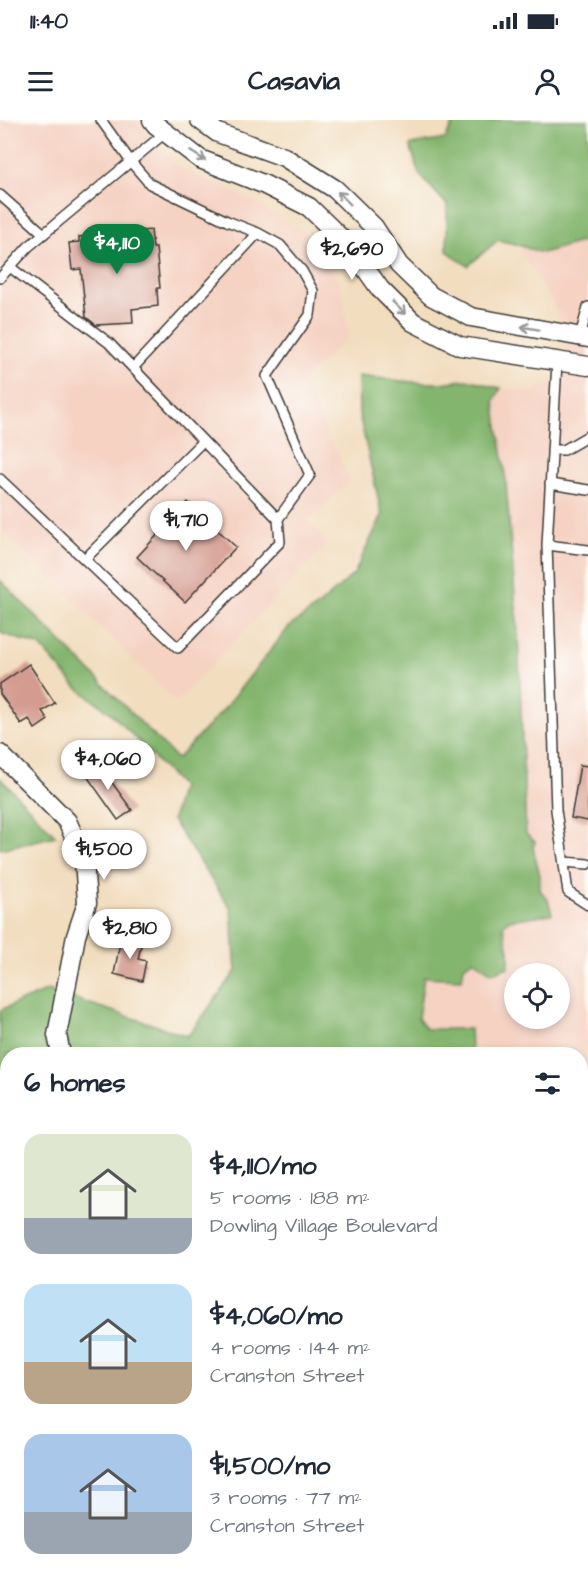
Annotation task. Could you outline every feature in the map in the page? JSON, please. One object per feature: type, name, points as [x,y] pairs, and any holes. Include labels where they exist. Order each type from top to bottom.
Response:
[{"type":"street","points":[[200,120],[218,133],[284,157],[335,189],[374,227],[399,265],[430,296],[471,317],[584,337]]},
{"type":"street","points":[[159,126],[200,159],[263,184],[309,207],[351,248],[380,289],[413,322],[460,346],[588,366]]},
{"type":"street","points":[[0,754],[67,821],[84,859],[87,903],[76,936],[57,1035],[60,1047]]},
{"type":"lane","points":[[101,120],[150,184],[280,245],[302,271],[313,291],[310,315],[267,376],[310,475],[278,519]]},
{"type":"lane","points":[[0,278],[28,247],[131,162],[159,126]]},
{"type":"lane","points":[[0,195],[44,234]]},
{"type":"lane","points":[[133,368],[258,233]]},
{"type":"lane","points":[[0,479],[178,648],[280,542],[278,519],[109,343],[10,267]]},
{"type":"lane","points":[[584,337],[588,308]]},
{"type":"lane","points":[[557,362],[547,545],[556,810],[568,892],[588,905]]},
{"type":"lane","points":[[552,450],[564,450],[588,436]]},
{"type":"lane","points":[[85,559],[203,441]]},
{"type":"lane","points":[[550,484],[588,490]]},
{"type":"lane","points":[[547,545],[588,550]]},
{"type":"lane","points":[[564,862],[588,864]]},
{"type":"shaded area","points":[[0,120],[137,120],[176,165],[244,197],[304,231],[339,280],[349,336],[302,382],[351,481],[307,521],[329,543],[176,702],[0,528]]},
{"type":"shaded area","points":[[588,240],[588,1047],[471,1047],[470,1029],[426,1029],[418,1017],[424,977],[461,979],[464,966],[473,960],[492,973],[509,951],[503,926],[509,920],[548,900],[540,891],[540,875],[527,834],[518,633],[505,471],[494,400],[501,388],[530,392],[551,382],[566,371],[566,352],[565,332],[551,300],[521,252],[521,246],[542,253]]},
{"type":"green space","points":[[455,120],[588,120],[588,240],[542,253],[498,240],[468,266],[447,251],[447,205],[419,174],[410,145],[445,139]]},
{"type":"green space","points":[[358,376],[427,383],[469,380],[501,388],[494,401],[505,471],[518,633],[526,834],[535,842],[533,848],[540,875],[540,890],[548,900],[552,914],[509,920],[503,926],[509,951],[509,963],[504,963],[504,969],[492,973],[473,960],[464,966],[462,979],[424,977],[418,1018],[426,1029],[470,1029],[471,1047],[0,1047],[0,1010],[48,990],[188,1036],[236,971],[231,909],[172,820],[181,786],[111,713],[76,687],[40,646],[0,633],[0,580],[177,759],[224,709],[289,627],[319,605],[354,574],[382,515],[359,414]]},
{"type":"green space","points":[[0,778],[56,836],[0,849]]},
{"type":"building","points":[[151,230],[153,248],[156,248],[160,288],[157,288],[158,306],[132,309],[133,323],[96,325],[86,317],[81,269],[72,270],[69,243],[79,242],[79,237]]},
{"type":"building","points":[[188,502],[236,547],[185,602],[137,557]]},
{"type":"building","points":[[29,664],[55,703],[42,711],[48,720],[35,729],[29,719],[21,724],[0,694],[0,684]]},
{"type":"building","points":[[97,762],[132,810],[118,820],[84,772]]},
{"type":"building","points":[[580,765],[588,766],[588,821],[571,818]]},
{"type":"building","points":[[121,937],[142,941],[138,959],[146,961],[142,981],[114,974]]}]
